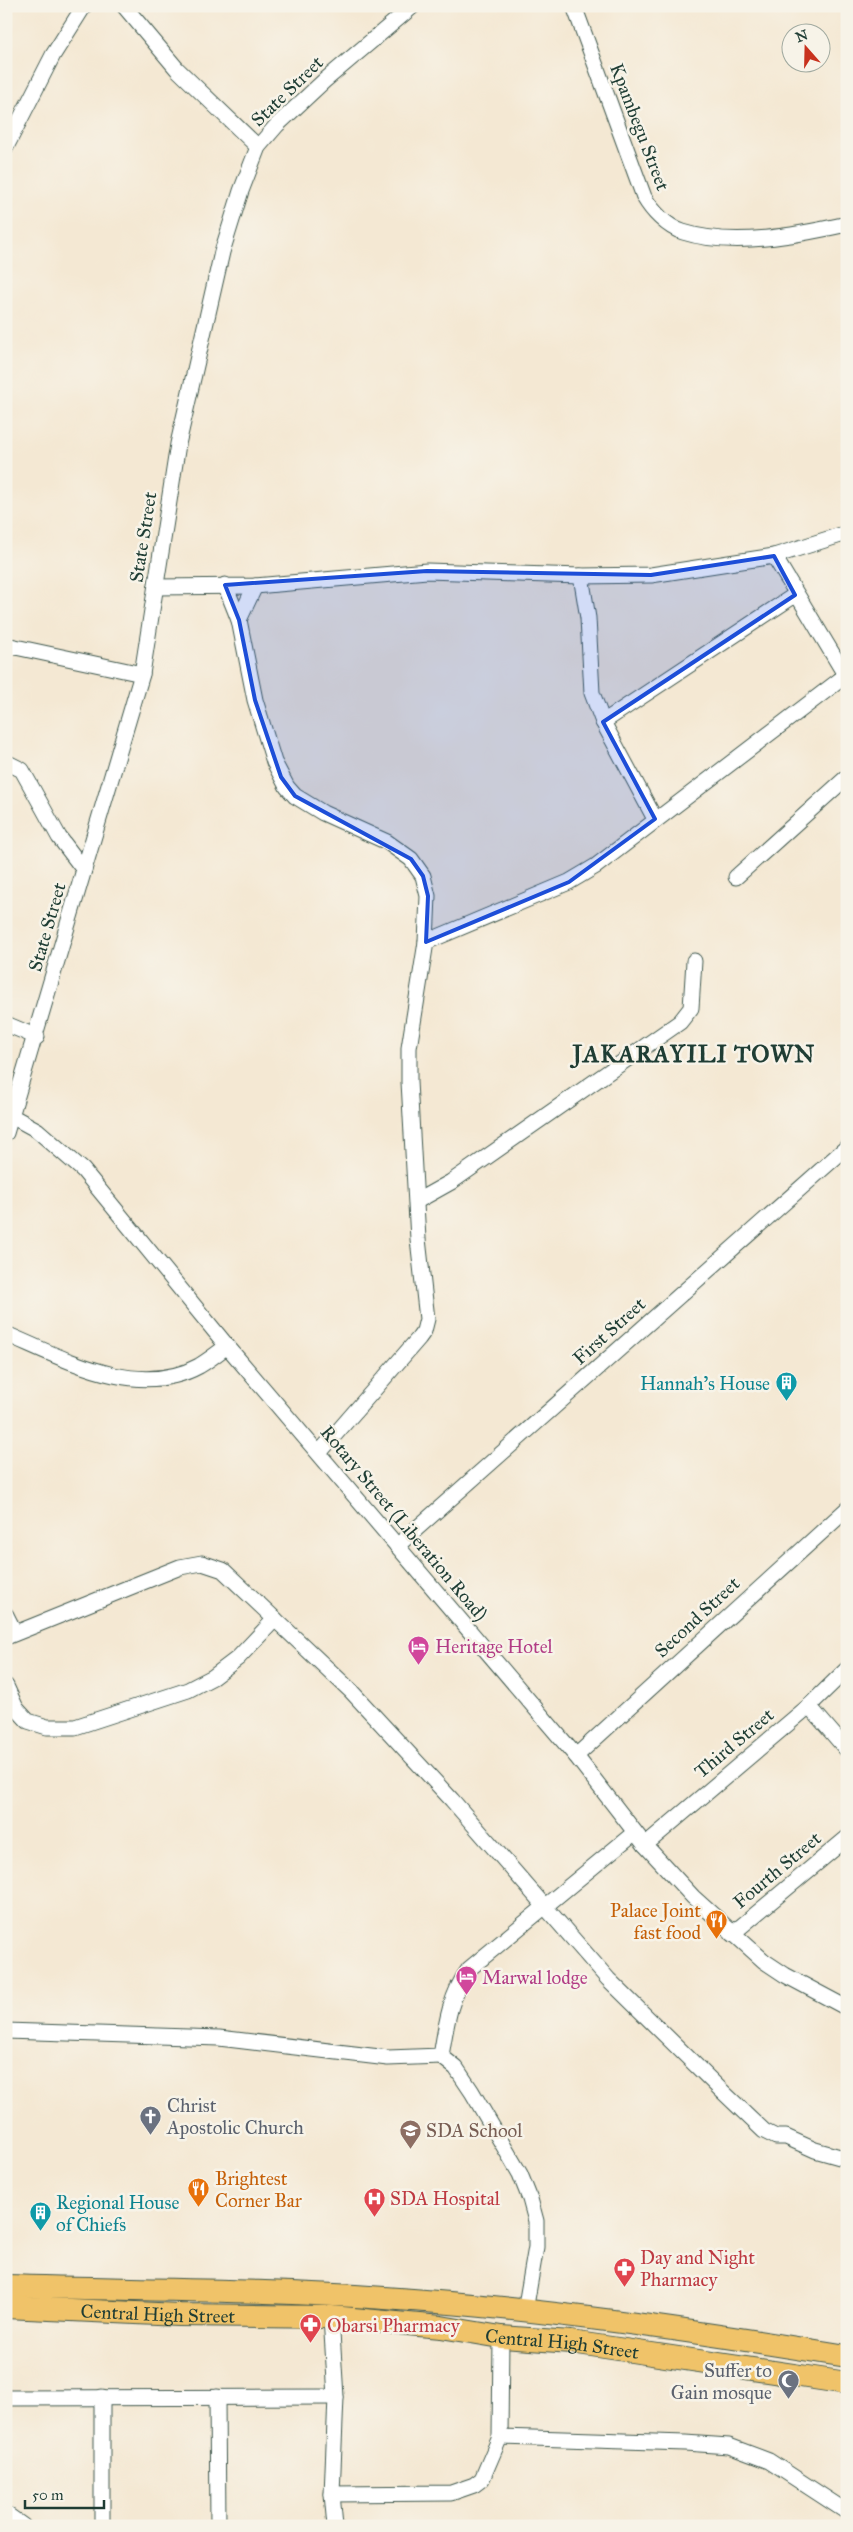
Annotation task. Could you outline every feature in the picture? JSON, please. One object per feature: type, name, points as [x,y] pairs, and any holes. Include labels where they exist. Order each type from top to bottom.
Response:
[{"type":"highway","name":"Central High Street","points":[[6,2286],[384,2298],[525,2311],[722,2336],[847,2356]]},
{"type":"highway","points":[[71,2310],[82,2289]]},
{"type":"highway","name":"Central High Street","points":[[6,2307],[179,2315],[331,2317],[441,2327],[501,2337],[571,2342],[847,2382]]},
{"type":"street","points":[[6,147],[53,55],[84,6]]},
{"type":"street","points":[[124,6],[177,69],[258,147]]},
{"type":"street","name":"State Street","points":[[6,1133],[10,1114],[37,1037],[142,674],[178,444],[208,310],[230,225],[258,147],[295,106],[413,6]]},
{"type":"street","name":"Kpambegu Street","points":[[574,6],[644,197],[651,208],[667,223],[682,232],[729,238],[761,238],[807,233],[847,224]]},
{"type":"street","points":[[156,587],[255,586],[427,571],[581,576],[650,575],[774,556],[847,532]]},
{"type":"street","points":[[426,942],[569,882],[596,866],[655,819],[846,677],[795,595],[774,556]]},
{"type":"street","points":[[581,576],[588,618],[592,694],[603,722],[655,819]]},
{"type":"street","points":[[225,585],[239,620],[255,700],[281,777],[295,796],[323,813],[387,842],[411,859],[422,876],[428,896],[426,942],[409,1048],[409,1082],[427,1319],[424,1331],[319,1453]]},
{"type":"street","points":[[239,620],[255,586]]},
{"type":"street","points":[[603,722],[795,595]]},
{"type":"street","points":[[6,646],[142,674]]},
{"type":"street","points":[[6,762],[22,770],[59,837],[84,870]]},
{"type":"street","points":[[736,877],[847,777]]},
{"type":"street","points":[[417,1201],[452,1182],[680,1022],[692,1008],[694,961]]},
{"type":"street","points":[[6,1024],[37,1037]]},
{"type":"street","name":"Rotary Street (Liberation Road)","points":[[10,1114],[44,1136],[83,1170],[227,1346],[576,1756],[645,1845],[732,1934],[764,1961],[784,1975],[847,2008]]},
{"type":"street","name":"First Street","points":[[398,1546],[847,1147]]},
{"type":"street","points":[[6,1334],[100,1373],[131,1378],[178,1373],[198,1366],[227,1346]]},
{"type":"street","name":"Second Street","points":[[576,1756],[847,1509]]},
{"type":"street","points":[[6,1615],[10,1635],[180,1567],[202,1563],[223,1570],[357,1697],[545,1904],[608,1979],[764,2131],[776,2137],[786,2137],[847,2160]]},
{"type":"street","points":[[6,1686],[16,1708],[28,1721],[47,1727],[75,1727],[188,1690],[213,1678],[238,1658],[276,1620]]},
{"type":"street","name":"Third Street","points":[[645,1845],[809,1706],[847,1670]]},
{"type":"street","points":[[809,1706],[847,1750]]},
{"type":"street","points":[[442,2056],[446,2027],[458,1984],[469,1969],[545,1904],[634,1833]]},
{"type":"street","name":"Fourth Street","points":[[732,1934],[847,1838]]},
{"type":"street","points":[[6,2031],[219,2038],[388,2058],[442,2056],[456,2068],[482,2109],[520,2174],[530,2199],[536,2221],[536,2247],[525,2311]]},
{"type":"street","points":[[331,2317],[336,2396],[332,2494],[335,2526]]},
{"type":"street","points":[[332,2494],[459,2492],[482,2479],[500,2437],[501,2337]]},
{"type":"street","points":[[6,2398],[336,2396]]},
{"type":"street","points":[[102,2397],[102,2526]]},
{"type":"street","points":[[217,2397],[218,2526]]},
{"type":"street","points":[[500,2437],[686,2442],[729,2446],[769,2461],[847,2512]]},
{"type":"street","points":[[6,2514],[23,2526]]},
{"type":"highlighted area","points":[[774,556],[795,595],[603,722],[655,819],[569,882],[426,942],[428,896],[423,876],[411,859],[295,796],[281,777],[255,700],[239,620],[225,585],[427,571],[651,575]]},
{"type":"place","name":"Hannah's House","points":[[786,1402]]},
{"type":"place","name":"Heritage Hotel","points":[[419,1665]]},
{"type":"place","name":"Palace Joint fast food","points":[[717,1940]]},
{"type":"place","name":"Marwal lodge","points":[[466,1996]]},
{"type":"place","name":"Christ Apostolic Church","points":[[151,2135]]},
{"type":"place","name":"SDA School","points":[[410,2149]]},
{"type":"place","name":"Brightest Corner Bar","points":[[199,2208]]},
{"type":"place","name":"SDA Hospital","points":[[374,2217]]},
{"type":"place","name":"Regional House of Chiefs","points":[[40,2232]]},
{"type":"place","name":"Day and Night Pharmacy","points":[[624,2287]]},
{"type":"place","name":"Obarsi Pharmacy","points":[[311,2344]]},
{"type":"place","name":"Suffer to Gain mosque","points":[[788,2400]]},
{"type":"district","name":"JAKARAYILI TOWN","points":[[694,1054]]}]
